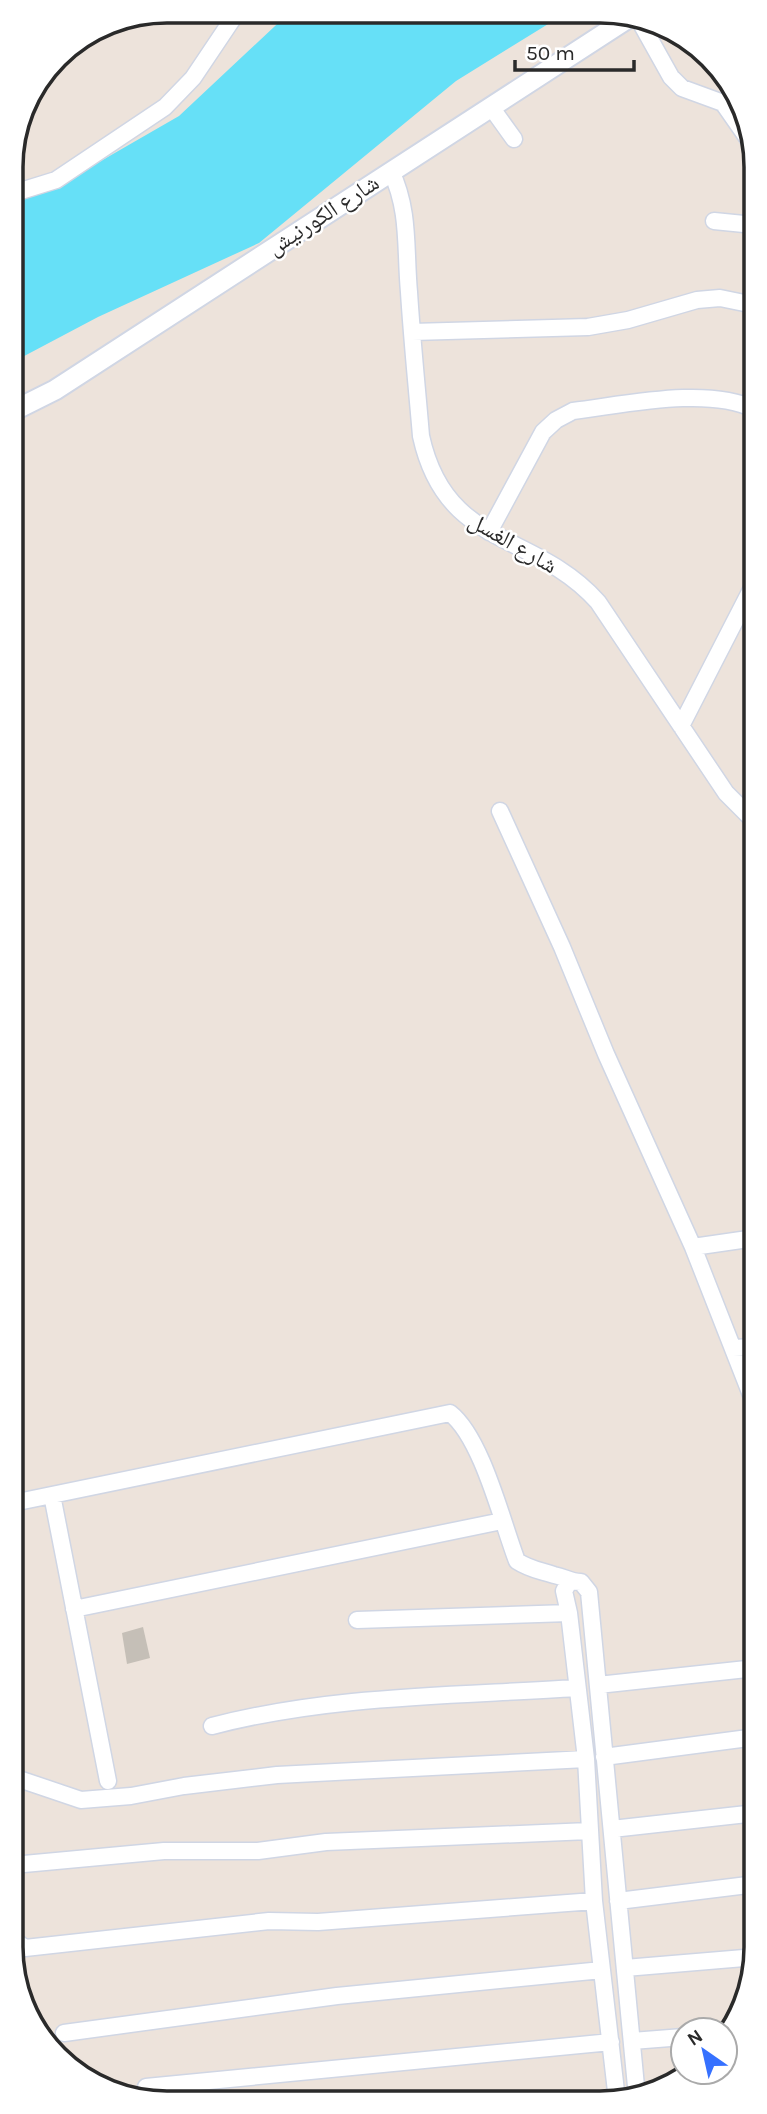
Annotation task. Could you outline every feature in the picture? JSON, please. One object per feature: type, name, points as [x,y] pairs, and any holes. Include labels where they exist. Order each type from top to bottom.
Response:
[{"type":"street","points":[[23,190],[56,180],[165,107],[193,78],[230,23]]},
{"type":"street","name":"شارع الكورنيش","points":[[23,406],[55,390],[618,24]]},
{"type":"street","points":[[644,30],[671,78],[682,88],[723,103],[738,124]]},
{"type":"street","points":[[491,107],[514,139]]},
{"type":"street","name":"شارع الغسل","points":[[391,171],[405,208],[421,436],[426,459],[436,482],[450,502],[468,519],[564,572],[588,591],[726,793],[744,811]]},
{"type":"street","points":[[714,221],[744,224]]},
{"type":"street","points":[[412,332],[588,327],[628,320],[697,300],[720,298],[744,303]]},
{"type":"street","points":[[489,532],[543,432],[556,419],[573,411],[691,397],[744,405]]},
{"type":"street","points":[[681,726],[744,603]]},
{"type":"street","points":[[500,811],[693,1247],[744,1376]]},
{"type":"street","points":[[693,1247],[744,1240]]},
{"type":"street","points":[[733,1348],[744,1348]]},
{"type":"street","points":[[23,1501],[450,1413],[461,1422],[476,1445],[517,1561],[531,1570],[557,1575],[569,1582],[581,1582],[589,1592],[637,2086]]},
{"type":"street","points":[[52,1495],[108,1781]]},
{"type":"street","points":[[74,1609],[502,1521]]},
{"type":"street","points":[[569,1582],[564,1591],[569,1613],[586,1759],[594,1900],[616,2090]]},
{"type":"street","points":[[357,1620],[569,1613]]},
{"type":"street","points":[[598,1685],[744,1669]]},
{"type":"street","points":[[212,1726],[256,1714],[343,1703],[576,1688]]},
{"type":"street","points":[[604,1757],[744,1739]]},
{"type":"street","points":[[23,1780],[81,1800],[131,1796],[184,1786],[277,1775],[586,1759]]},
{"type":"street","points":[[612,1829],[744,1814]]},
{"type":"street","points":[[23,1865],[163,1850],[258,1851],[327,1842],[589,1831]]},
{"type":"street","points":[[618,1901],[744,1885]]},
{"type":"street","points":[[23,1947],[270,1921],[317,1922],[594,1900]]},
{"type":"street","points":[[625,1968],[744,1958]]},
{"type":"street","points":[[64,2033],[337,1996],[601,1970]]},
{"type":"street","points":[[632,2041],[669,2037]]},
{"type":"street","points":[[146,2087],[611,2042]]},
{"type":"water","points":[[278,23],[550,23],[456,81],[259,243],[98,317],[23,357],[23,198],[54,188],[179,116]]},
{"type":"building","points":[[143,1627],[150,1658],[127,1664],[122,1633]]}]
